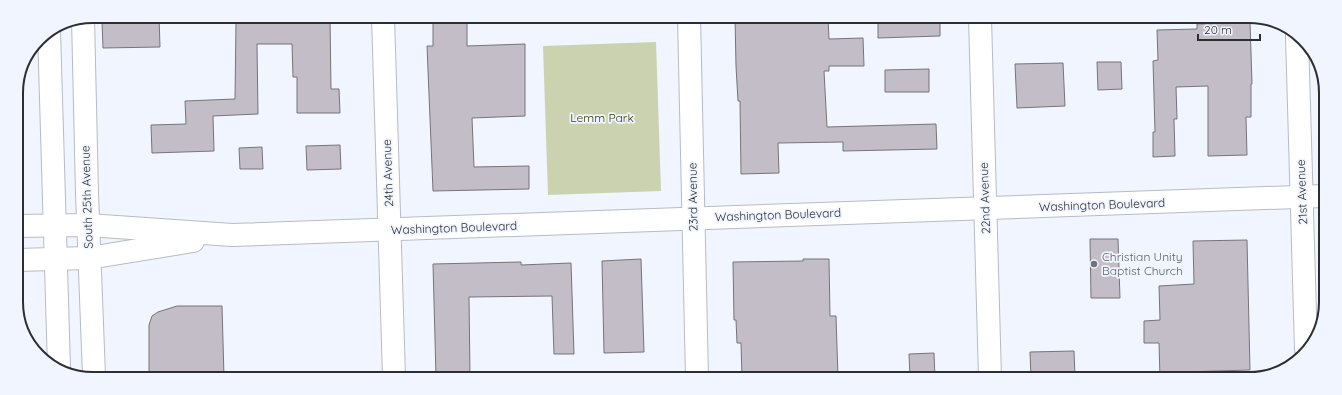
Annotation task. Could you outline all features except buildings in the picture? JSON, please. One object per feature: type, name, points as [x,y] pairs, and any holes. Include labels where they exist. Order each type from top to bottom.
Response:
[{"type":"street","name":"24th Avenue","points":[[383,23],[394,372]]},
{"type":"street","name":"23rd Avenue","points":[[689,23],[697,372]]},
{"type":"street","name":"22nd Avenue","points":[[980,23],[990,372]]},
{"type":"street","name":"South 25th Avenue","points":[[83,24],[89,258],[94,372]]},
{"type":"street","points":[[49,38],[59,363]]},
{"type":"street","name":"21st Avenue","points":[[1297,42],[1306,343]]},
{"type":"street","name":"Washington Boulevard","points":[[23,226],[88,225],[232,235],[1319,196]]},
{"type":"street","name":"Washington Boulevard","points":[[23,260],[89,258],[232,235]]},
{"type":"green space","name":"Lemm Park","points":[[656,42],[661,191],[548,195],[543,46]]},
{"type":"place","name":"Christian Unity Baptist Church","points":[[1094,264]]}]
